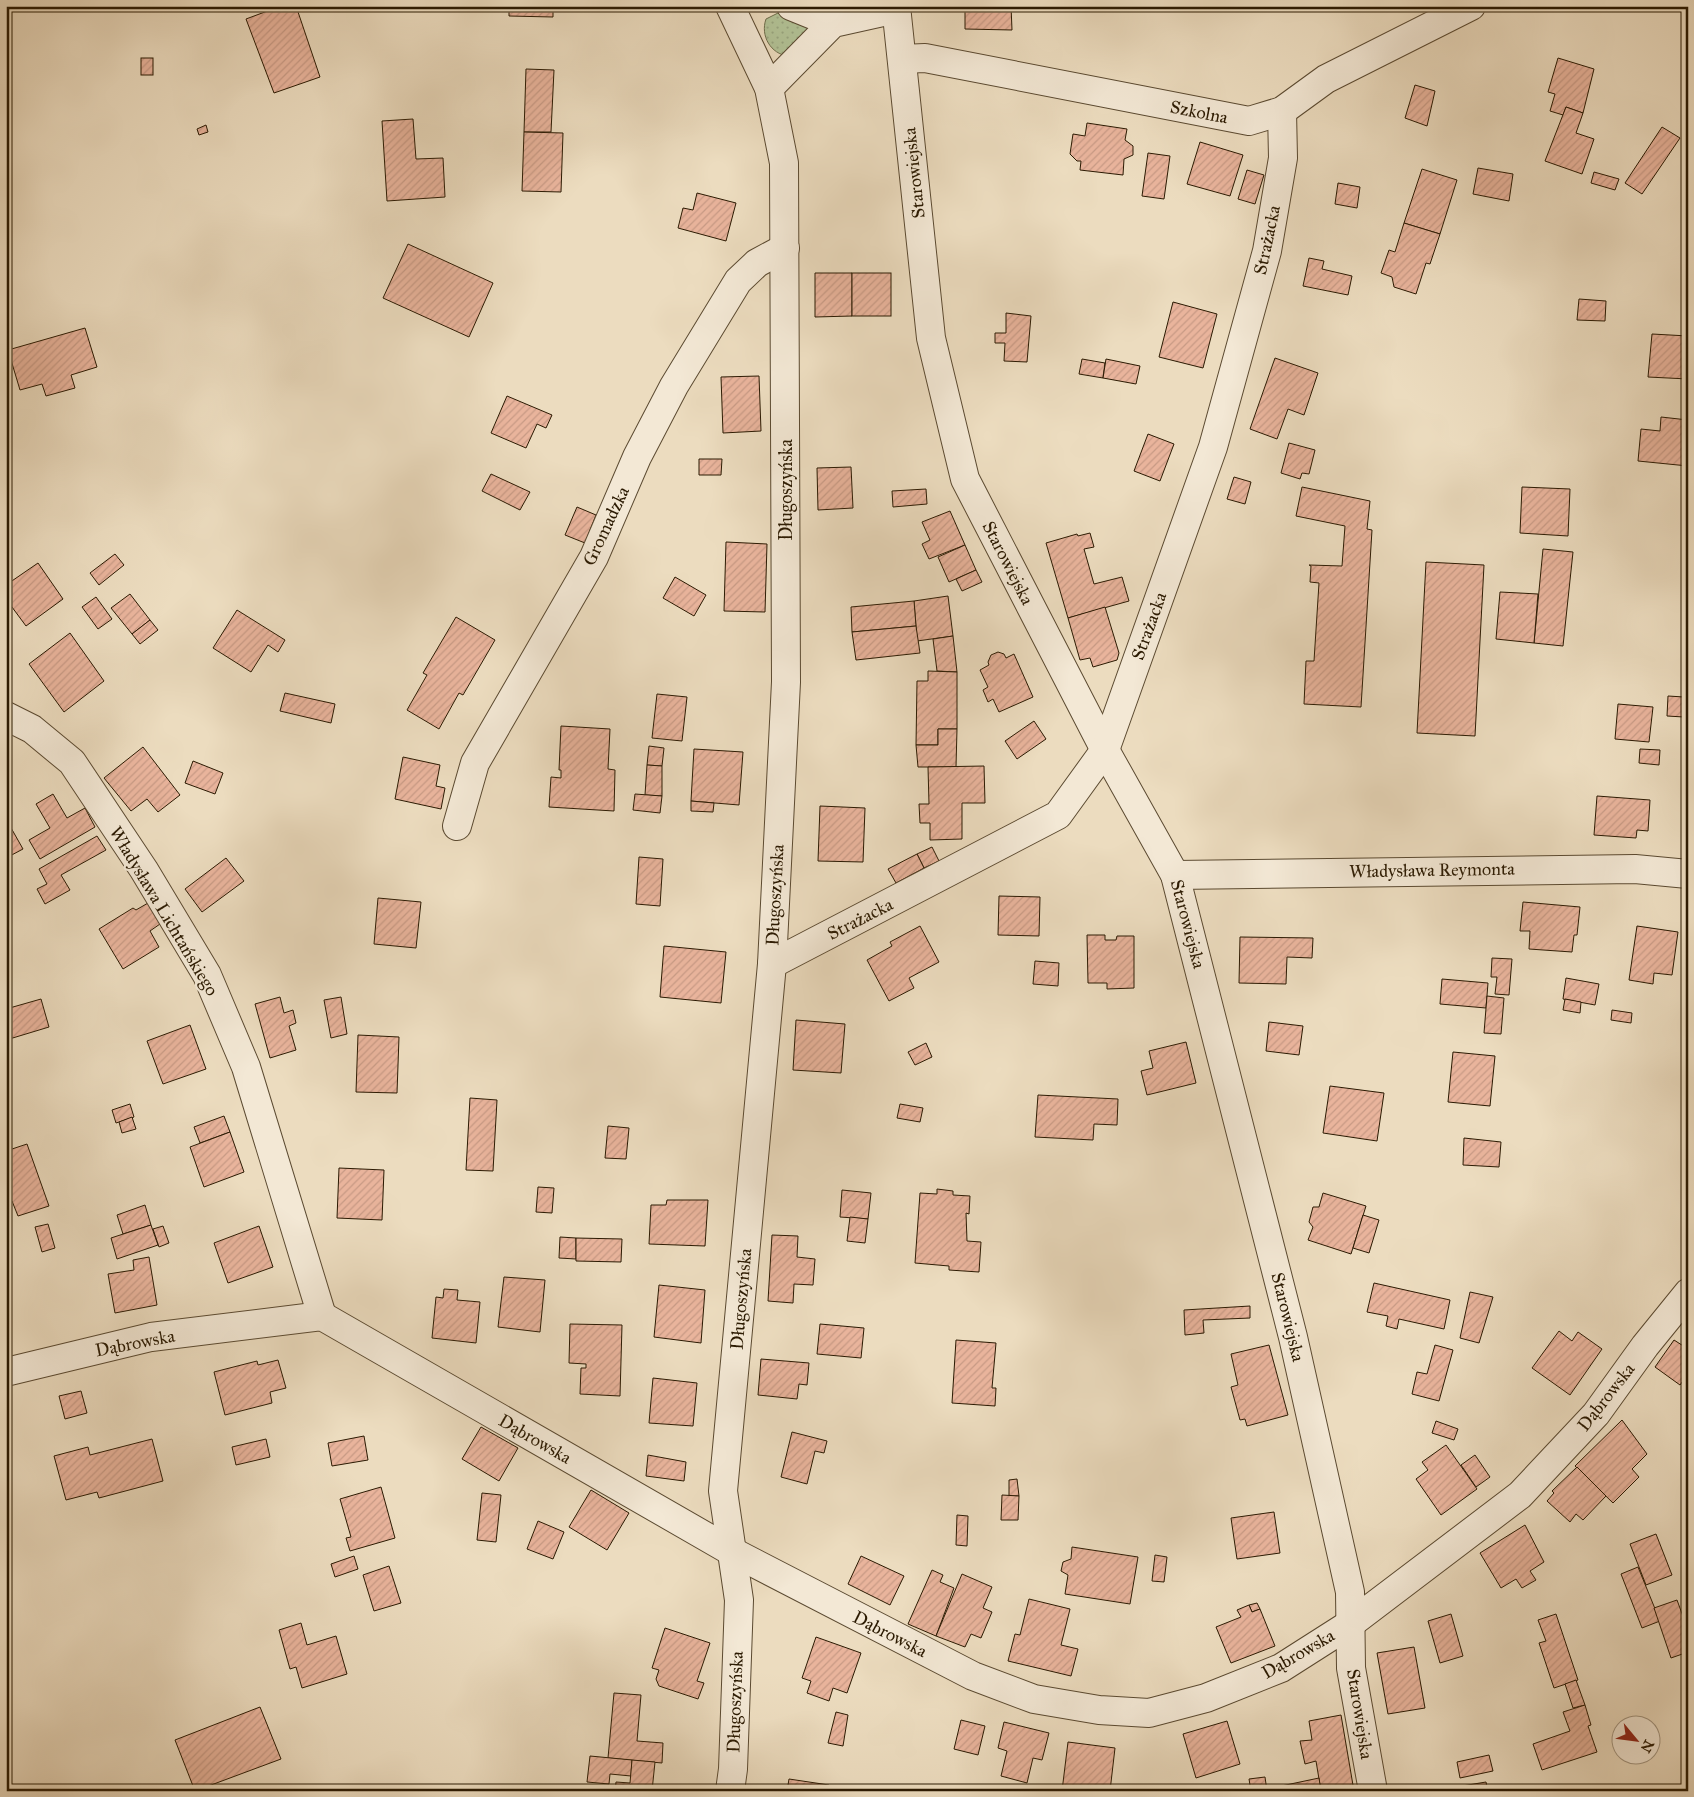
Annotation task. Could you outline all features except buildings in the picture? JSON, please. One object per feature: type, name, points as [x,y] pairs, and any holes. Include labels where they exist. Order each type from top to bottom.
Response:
[{"type":"street","name":"Długoszyńska","points":[[730,6],[749,42],[769,88],[784,163],[786,682],[772,964],[724,1491],[738,1600],[733,1769],[730,1791]]},
{"type":"street","points":[[791,6],[833,23]]},
{"type":"street","name":"Szkolna","points":[[902,59],[925,58],[1249,121],[1282,111],[1326,79],[1472,6]]},
{"type":"street","points":[[769,88],[833,23],[896,8]]},
{"type":"street","name":"Starowiejska","points":[[896,8],[931,338],[965,479],[1105,750],[1176,874],[1293,1337],[1350,1592],[1351,1668],[1373,1791]]},
{"type":"street","name":"Strażacka","points":[[772,964],[1058,815],[1105,750],[1218,428],[1267,251],[1283,158],[1282,111]]},
{"type":"street","name":"Gromadzka","points":[[457,826],[475,763],[594,557],[637,457],[674,386],[738,280],[758,262],[785,248]]},
{"type":"street","name":"Władysława Lichtańskiego","points":[[6,716],[32,729],[72,762],[144,870],[207,975],[246,1067],[322,1316]]},
{"type":"street","name":"Władysława Reymonta","points":[[1176,874],[1615,869],[1688,874]]},
{"type":"street","name":"Dąbrowska","points":[[6,1372],[150,1337],[322,1316],[731,1552],[973,1676],[1034,1699],[1099,1710],[1149,1713],[1206,1698],[1281,1668],[1350,1624],[1520,1495],[1596,1414],[1645,1346],[1688,1292]]},
{"type":"green space","points":[[780,12],[803,17],[810,29],[788,56],[782,55],[772,48],[766,38],[766,19]]}]
